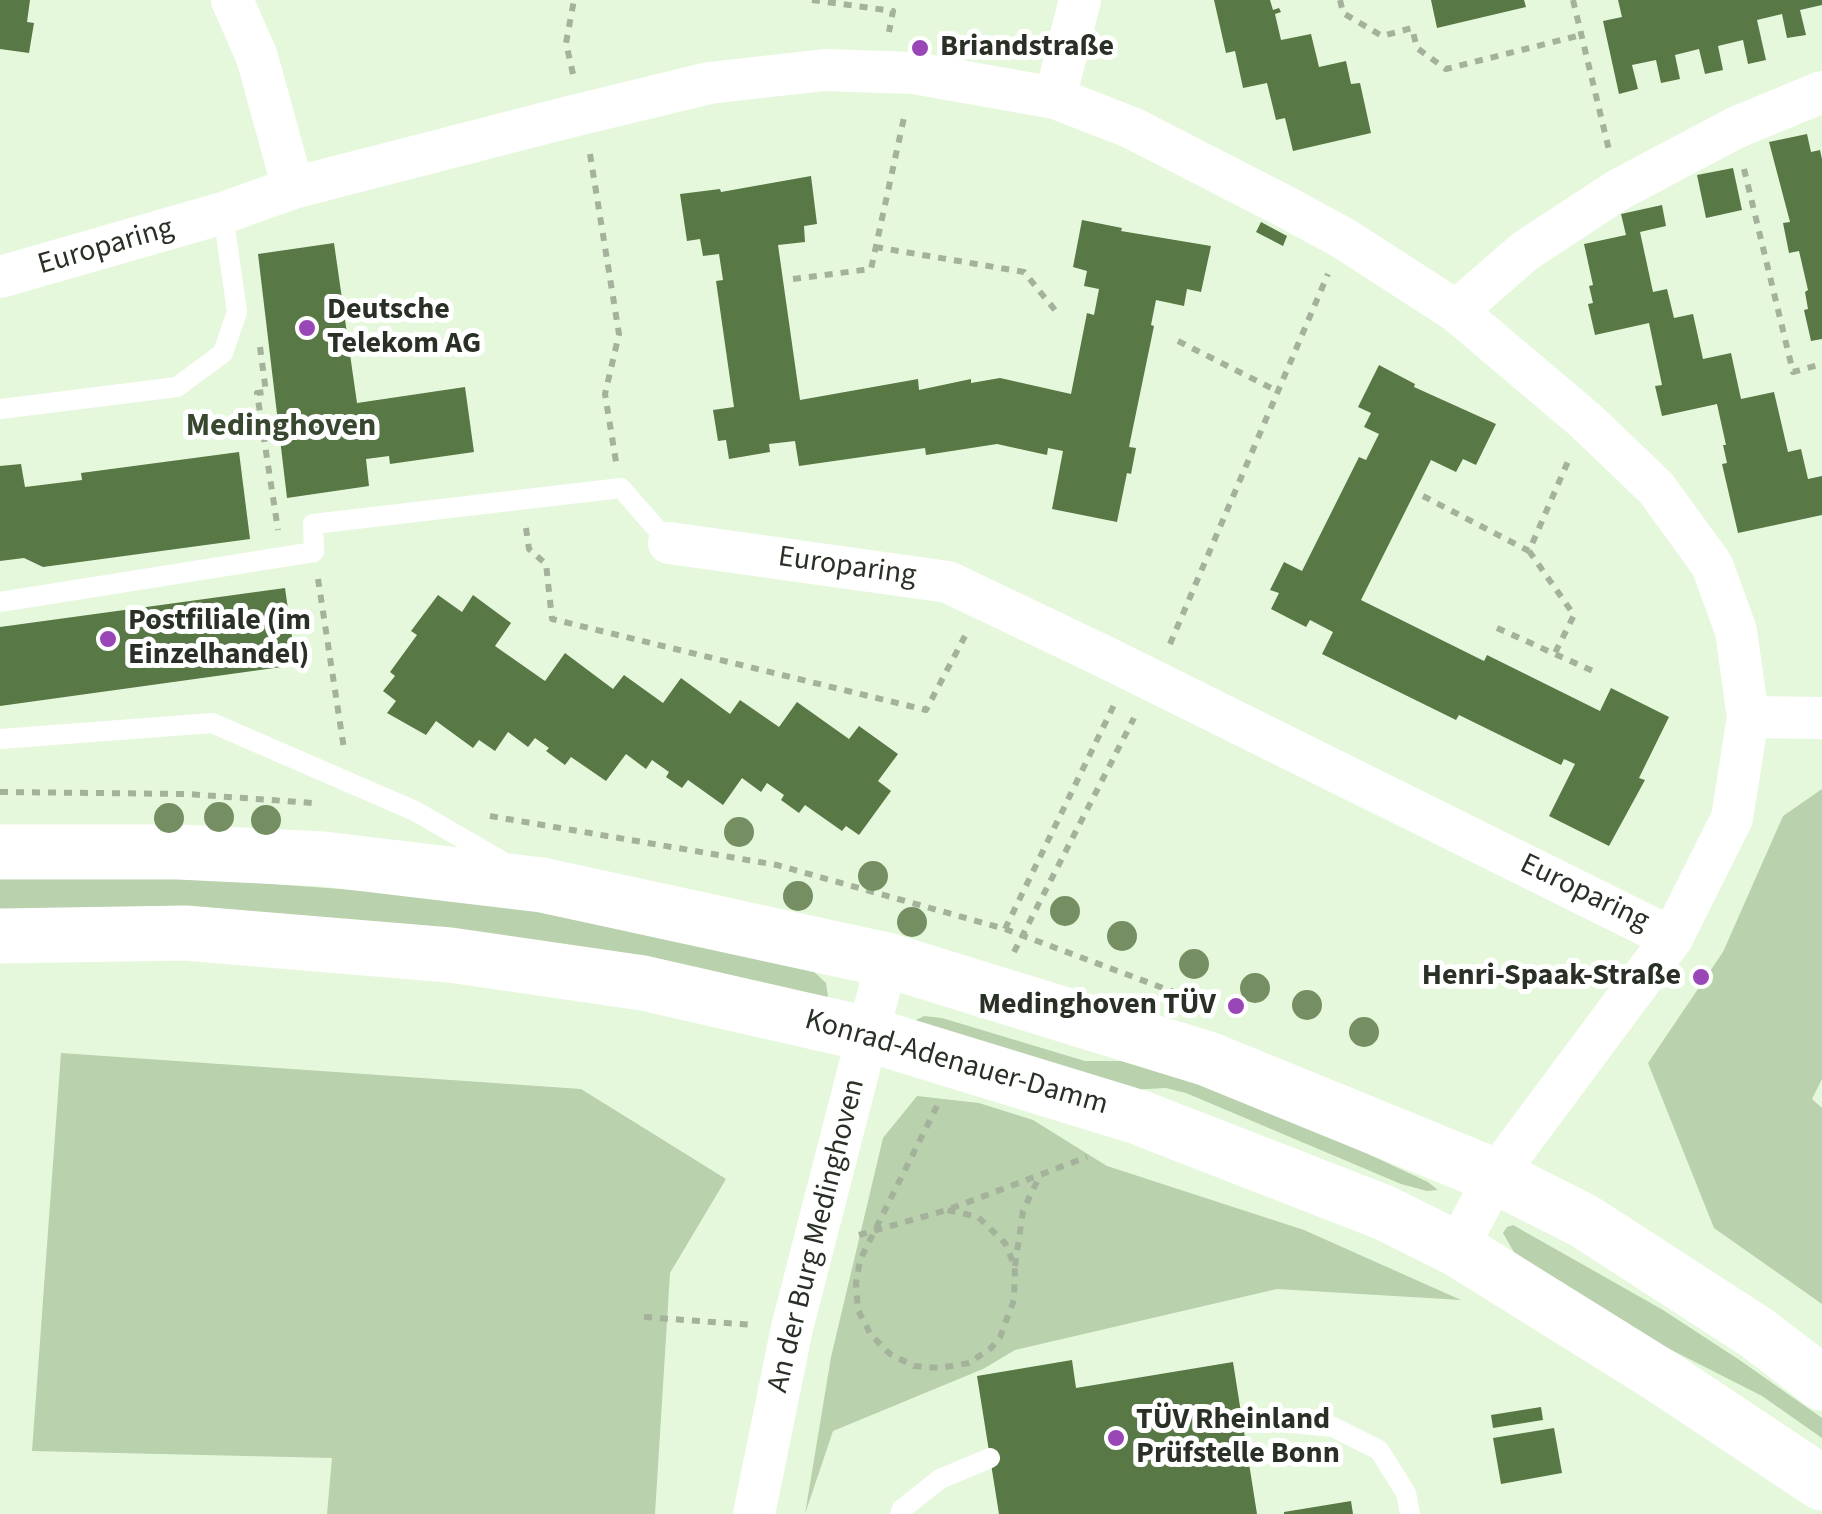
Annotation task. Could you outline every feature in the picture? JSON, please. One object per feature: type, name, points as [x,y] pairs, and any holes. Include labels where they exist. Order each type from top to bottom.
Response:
[{"type":"main road","points":[[0,852],[179,852],[323,859],[542,884],[887,960],[1208,1059],[1495,1176],[1584,1222],[1756,1333],[1822,1383]]},
{"type":"main road","name":"Konrad-Adenauer-Damm","points":[[0,936],[185,933],[450,954],[642,982],[868,1034],[1138,1118],[1385,1213],[1457,1249],[1661,1376],[1822,1483]]},
{"type":"street","points":[[232,0],[257,58],[293,188]]},
{"type":"street","points":[[1055,98],[1080,0]]},
{"type":"street","name":"Europaring","points":[[0,277],[223,214],[293,188],[709,83],[901,59],[1055,98],[1132,128],[1343,238],[1456,311],[1586,421],[1656,488],[1712,565],[1736,631],[1748,717],[1732,818],[1672,938],[1495,1176],[1457,1249]]},
{"type":"street","points":[[1456,311],[1525,252],[1618,190],[1735,128],[1822,92]]},
{"type":"street","name":"Europaring","points":[[669,543],[948,582],[1672,938]]},
{"type":"street","points":[[1748,717],[1822,718]]},
{"type":"street","name":"An der Burg Medinghoven","points":[[754,1514],[792,1328],[887,960]]},
{"type":"lane","points":[[0,410],[177,388],[223,353],[237,312],[223,214]]},
{"type":"lane","points":[[0,602],[314,552],[313,524],[621,488]]},
{"type":"lane","name":"Europaring","points":[[621,488],[669,543]]},
{"type":"lane","points":[[0,739],[212,724],[415,811],[542,884]]},
{"type":"lane","points":[[1242,1418],[1332,1428],[1378,1450],[1406,1493],[1410,1514]]},
{"type":"lane","points":[[900,1514],[940,1479],[990,1458]]},
{"type":"path","points":[[574,0],[566,43],[583,114],[620,334],[605,394],[621,488]]},
{"type":"path","points":[[793,280],[870,268],[901,59],[893,12],[812,0]]},
{"type":"path","points":[[1340,0],[1343,13],[1382,36],[1412,28],[1417,48],[1446,69],[1581,35]]},
{"type":"path","points":[[1574,0],[1618,190]]},
{"type":"path","points":[[1735,128],[1792,372],[1822,364]]},
{"type":"path","points":[[875,248],[1024,272],[1059,315]]},
{"type":"path","points":[[1065,851],[1142,676],[1277,392],[1328,272]]},
{"type":"path","points":[[1178,341],[1277,392]]},
{"type":"path","points":[[262,360],[266,392],[257,393],[282,558]]},
{"type":"path","points":[[1529,551],[1586,421]]},
{"type":"path","points":[[1423,496],[1529,551],[1574,616],[1554,655]]},
{"type":"path","points":[[523,500],[529,549],[546,564],[552,619],[926,710],[984,599]]},
{"type":"path","points":[[314,552],[345,755]]},
{"type":"path","points":[[1496,628],[1593,671]]},
{"type":"path","points":[[1005,929],[1142,676]]},
{"type":"path","points":[[814,1248],[947,1210],[1087,1157]]},
{"type":"path","points":[[860,1260],[856,1283],[858,1310],[871,1335],[890,1354],[914,1366],[940,1368],[969,1362],[992,1348],[1006,1326],[1014,1300],[1024,1211],[1040,1174]]},
{"type":"path","points":[[947,1210],[978,1218],[1005,1243],[1015,1267]]},
{"type":"path","points":[[644,1318],[792,1328]]},
{"type":"green space","points":[[1822,789],[1822,1079],[1812,1099],[1822,1108],[1822,1304],[1714,1228],[1648,1063],[1723,952],[1783,816]]},
{"type":"green space","points":[[166,876],[407,894],[509,906],[811,969],[826,983],[828,996],[824,999],[0,910],[0,878]]},
{"type":"green space","points":[[924,1016],[1085,1061],[1122,1061],[1218,1090],[1323,1133],[1438,1190],[1401,1184],[1186,1093],[1166,1088],[1128,1090],[914,1021]]},
{"type":"green space","points":[[61,1053],[581,1089],[726,1179],[670,1273],[655,1514],[327,1514],[332,1458],[32,1451]]},
{"type":"green space","points":[[917,1096],[979,1103],[1033,1120],[1107,1166],[1304,1230],[1461,1300],[1277,1289],[1015,1350],[983,1369],[833,1431],[805,1514],[831,1357],[883,1138]]},
{"type":"green space","points":[[1513,1225],[1663,1310],[1741,1361],[1822,1418],[1822,1438],[1762,1396],[1642,1335],[1519,1261],[1503,1233]]},
{"type":"building","points":[[0,0],[30,0],[27,22],[34,23],[29,53],[0,49]]},
{"type":"building","points":[[1214,0],[1270,0],[1273,10],[1279,8],[1281,12],[1275,14],[1281,40],[1311,34],[1319,67],[1346,61],[1351,84],[1360,83],[1371,133],[1293,151],[1285,118],[1276,120],[1267,83],[1243,88],[1235,51],[1226,53]]},
{"type":"building","points":[[1431,0],[1524,0],[1526,7],[1437,28]]},
{"type":"building","points":[[1618,0],[1822,0],[1822,5],[1800,10],[1806,35],[1787,38],[1782,14],[1757,20],[1766,60],[1748,64],[1743,40],[1718,46],[1723,70],[1705,74],[1699,49],[1675,55],[1680,79],[1661,83],[1656,60],[1632,65],[1638,89],[1619,94],[1603,21],[1622,17]]},
{"type":"building","points":[[1807,134],[1811,152],[1820,150],[1822,159],[1822,339],[1811,341],[1804,310],[1808,309],[1808,290],[1799,251],[1789,253],[1783,223],[1790,222],[1769,142]]},
{"type":"building","points":[[1733,168],[1742,210],[1706,218],[1697,175]]},
{"type":"building","points":[[811,176],[817,224],[804,226],[805,242],[778,245],[800,400],[918,379],[919,390],[971,379],[971,383],[1000,378],[1071,394],[1087,313],[1094,315],[1099,289],[1084,286],[1087,271],[1073,267],[1082,220],[1122,228],[1121,231],[1211,246],[1201,292],[1187,289],[1184,306],[1156,300],[1129,447],[1136,448],[1117,522],[1052,509],[1063,451],[1048,448],[1047,455],[997,444],[926,455],[925,448],[799,466],[795,441],[769,444],[770,452],[729,459],[726,440],[718,441],[713,410],[734,407],[716,281],[723,280],[719,254],[703,256],[700,239],[687,241],[680,194],[720,189],[721,192]]},
{"type":"building","points":[[1662,205],[1666,226],[1640,232],[1653,292],[1667,289],[1674,318],[1693,314],[1703,359],[1731,353],[1741,399],[1774,392],[1788,452],[1801,449],[1808,479],[1822,476],[1822,515],[1738,533],[1722,464],[1727,463],[1726,445],[1717,404],[1662,416],[1655,386],[1662,385],[1649,323],[1595,335],[1588,304],[1593,303],[1589,286],[1593,285],[1584,244],[1626,235],[1621,214]]},
{"type":"building","points":[[1261,222],[1287,236],[1283,246],[1256,232]]},
{"type":"building","name":"Deutsche Telekom AG","points":[[334,243],[357,403],[465,387],[474,452],[390,464],[389,456],[366,459],[369,486],[287,498],[258,254]]},
{"type":"building","points":[[1379,365],[1415,384],[1414,387],[1496,424],[1476,465],[1463,459],[1456,472],[1431,460],[1361,600],[1484,661],[1487,655],[1600,711],[1611,688],[1669,717],[1639,778],[1645,780],[1609,846],[1549,816],[1575,764],[1564,759],[1561,765],[1459,715],[1456,720],[1322,654],[1333,632],[1310,620],[1306,627],[1271,609],[1279,593],[1270,590],[1284,562],[1302,571],[1359,457],[1366,460],[1379,434],[1364,427],[1371,413],[1358,407]]},
{"type":"building","points":[[239,452],[250,539],[43,567],[24,558],[0,561],[0,466],[21,464],[25,487],[82,480],[81,473]]},
{"type":"building","points":[[285,588],[296,665],[0,706],[0,627]]},
{"type":"building","points":[[438,595],[462,612],[473,595],[511,623],[495,646],[545,681],[565,653],[613,689],[624,675],[663,703],[681,678],[730,714],[740,700],[779,727],[797,702],[849,739],[859,726],[898,754],[878,781],[891,791],[859,835],[846,826],[842,831],[805,805],[799,813],[767,783],[761,792],[742,778],[723,805],[688,780],[682,788],[652,760],[646,769],[626,754],[606,781],[571,757],[565,765],[535,738],[528,747],[508,732],[495,751],[479,740],[473,748],[436,721],[426,735],[387,713],[396,701],[383,691],[395,676],[390,672],[417,635],[411,631]]},
{"type":"building","name":"TÜV Rheinland Prüfstelle Bonn","points":[[1072,1360],[1076,1388],[1233,1362],[1257,1514],[999,1514],[977,1376]]},
{"type":"building","points":[[1541,1407],[1543,1420],[1493,1428],[1491,1415]]},
{"type":"building","points":[[1554,1428],[1562,1473],[1501,1484],[1493,1438]]},
{"type":"building","name":"TÜV Rheinland Prüfstelle Bonn","points":[[1351,1501],[1353,1514],[1284,1514],[1284,1512]]},
{"type":"place","name":"Briandstraße","points":[[920,48]]},
{"type":"place","name":"Deutsche Telekom AG","points":[[307,328]]},
{"type":"place","name":"Postfiliale (im Einzelhandel)","points":[[108,639]]},
{"type":"place","name":"Henri-Spaak-Straße","points":[[1701,977]]},
{"type":"place","name":"Medinghoven TÜV","points":[[1236,1006]]},
{"type":"place","name":"TÜV Rheinland Prüfstelle Bonn","points":[[1116,1438]]},
{"type":"district","name":"Medinghoven","points":[[281,428]]}]
